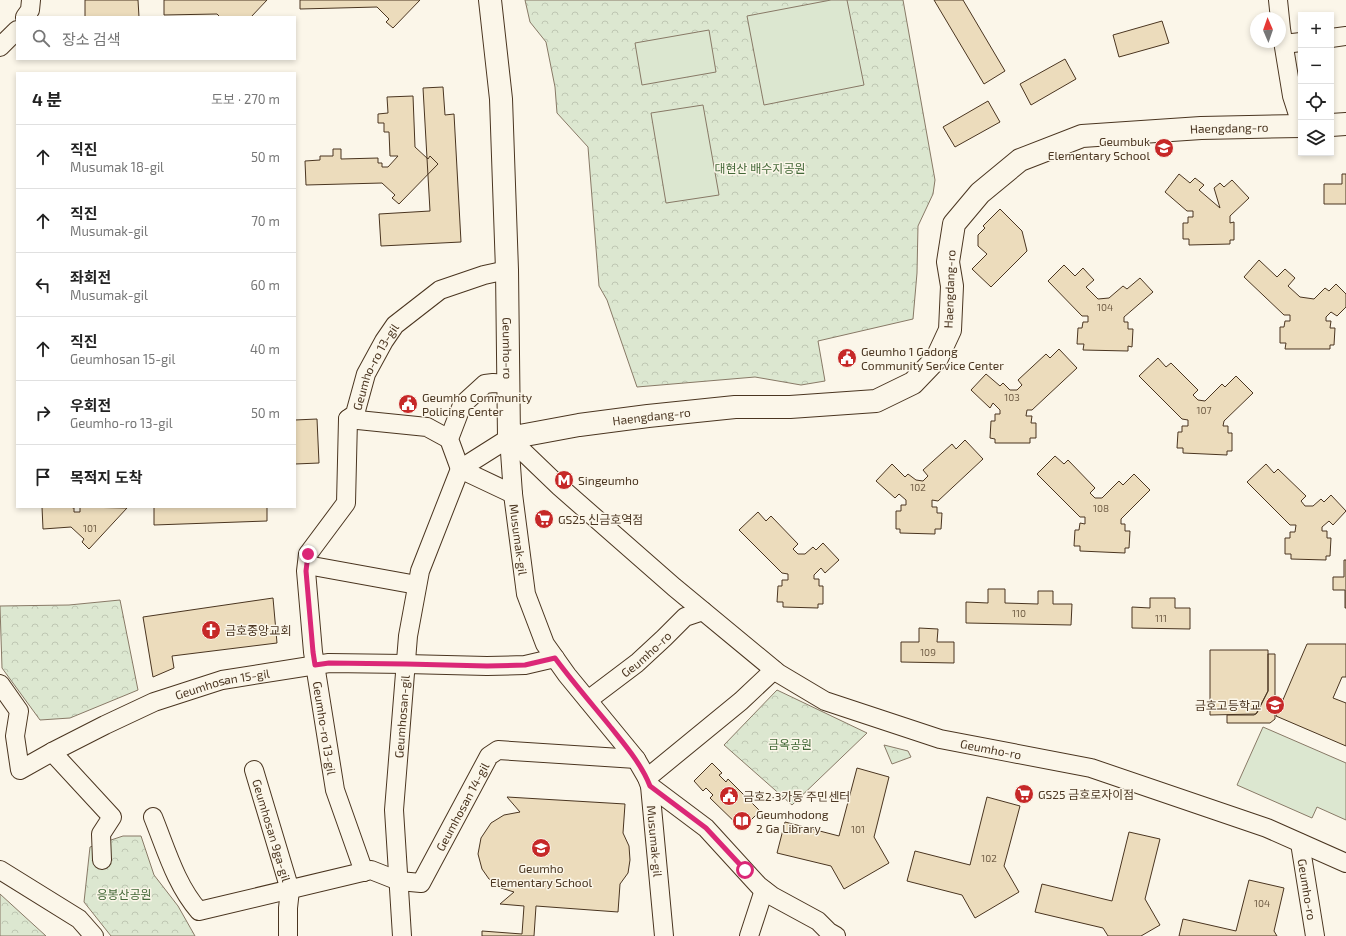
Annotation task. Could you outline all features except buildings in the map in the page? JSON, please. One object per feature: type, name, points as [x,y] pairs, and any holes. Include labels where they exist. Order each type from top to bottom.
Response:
[{"type":"main road","name":"Geumho-ro","points":[[490,0],[501,99],[507,270],[509,438]]},
{"type":"main road","points":[[1334,125],[1346,124]]},
{"type":"main road","name":"Haengdang-ro","points":[[509,438],[579,425],[648,416],[735,408],[790,407],[876,401],[913,383],[936,358],[950,330],[952,286],[948,262],[954,224],[980,193],[996,178],[1020,160],[1082,136],[1208,128],[1298,125]]},
{"type":"street","points":[[26,16],[30,10],[31,0]]},
{"type":"street","points":[[1278,0],[1292,43],[1292,96],[1299,120]]},
{"type":"street","points":[[0,47],[16,31]]},
{"type":"street","points":[[1334,38],[1346,36]]},
{"type":"street","name":"Geumho-ro 13-gil","points":[[364,872],[335,790],[313,652],[306,571],[308,554],[346,503],[348,419],[355,414],[366,374],[395,326],[440,290],[484,274],[507,270]]},
{"type":"street","points":[[509,384],[485,384],[462,405],[449,439],[460,469],[513,494]]},
{"type":"street","points":[[348,419],[427,427],[449,439]]},
{"type":"street","points":[[460,469],[509,438]]},
{"type":"street","name":"Musumak-gil","points":[[509,438],[513,494],[526,594],[545,644],[636,759],[648,782],[664,936]]},
{"type":"street","name":"Geumho-ro","points":[[509,438],[560,487],[703,611],[774,670],[825,701],[940,739],[1091,768],[1267,828],[1346,863]]},
{"type":"street","name":"Geumhosan-gil","points":[[402,936],[394,810],[408,636],[420,571],[460,469]]},
{"type":"street","points":[[307,566],[417,585]]},
{"type":"street","name":"Geumho-ro","points":[[588,700],[637,663],[685,616],[703,611]]},
{"type":"street","points":[[406,664],[487,666],[525,665],[555,658]]},
{"type":"street","name":"Geumhosan 15-gil","points":[[0,684],[20,711],[15,736],[20,770],[104,725],[154,702],[222,680],[329,663],[406,664]]},
{"type":"street","points":[[774,670],[741,701],[648,782],[706,828],[758,886],[815,929],[829,932],[836,936]]},
{"type":"street","name":"Geumhosan 14-gil","points":[[399,881],[421,883],[489,756],[498,750],[636,759]]},
{"type":"street","points":[[52,752],[112,817],[101,834],[102,860]]},
{"type":"street","name":"Geumhosan 9ga-gil","points":[[254,770],[290,890],[288,908],[288,936]]},
{"type":"street","name":"Geumhosan 9ga-gil","points":[[153,817],[176,875],[189,900],[199,911],[371,870],[399,881]]},
{"type":"street","name":"Geumho-ro","points":[[1300,843],[1314,936]]},
{"type":"street","points":[[0,870],[79,919],[94,936]]},
{"type":"street","points":[[749,936],[764,890]]},
{"type":"green space","name":"대현산 배수지공원","points":[[525,0],[903,0],[935,180],[933,194],[918,226],[917,273],[913,319],[818,341],[825,381],[801,385],[755,377],[637,387],[607,300],[599,286],[588,147],[557,113],[555,87],[546,42],[530,22]]},
{"type":"green space","points":[[831,0],[847,0],[864,85],[764,105],[747,16]]},
{"type":"green space","points":[[709,30],[716,72],[642,85],[635,43]]},
{"type":"green space","points":[[703,105],[719,195],[666,203],[651,113]]},
{"type":"green space","points":[[120,600],[138,690],[70,718],[40,720],[2,668],[0,606],[69,605]]},
{"type":"green space","name":"금옥공원","points":[[777,690],[867,733],[792,805],[724,745]]},
{"type":"green space","points":[[1263,727],[1346,763],[1346,820],[1317,807],[1312,818],[1237,785]]},
{"type":"green space","points":[[884,745],[908,751],[911,757],[892,764]]},
{"type":"green space","name":"응봉산공원","points":[[123,836],[141,836],[154,875],[178,906],[195,936],[111,936],[84,902],[90,847]]},
{"type":"green space","points":[[0,894],[46,936],[0,936]]},
{"type":"place","name":"Geumbuk Elementary School","points":[[1164,148]]},
{"type":"place","name":"Geumho 1 Gadong Community Service Center","points":[[847,358]]},
{"type":"place","name":"Geumho Community Policing Center","points":[[408,404]]},
{"type":"place","name":"Singeumho","points":[[564,480]]},
{"type":"place","name":"GS25 신금호역점","points":[[544,519]]},
{"type":"place","name":"금호중앙교회","points":[[211,630]]},
{"type":"place","name":"금호고등학교","points":[[1275,705]]},
{"type":"place","name":"GS25 금호로자이점","points":[[1024,794]]},
{"type":"place","name":"금호2·3가동 주민센터","points":[[729,796]]},
{"type":"place","name":"Geumhodong 2 Ga Library","points":[[742,821]]},
{"type":"place","name":"Geumho Elementary School","points":[[541,848]]},
{"type":"route","points":[[308,554],[306,571],[315,665],[329,663],[487,666],[525,665],[555,658],[567,675],[636,759],[650,786],[706,828],[745,870]]}]
